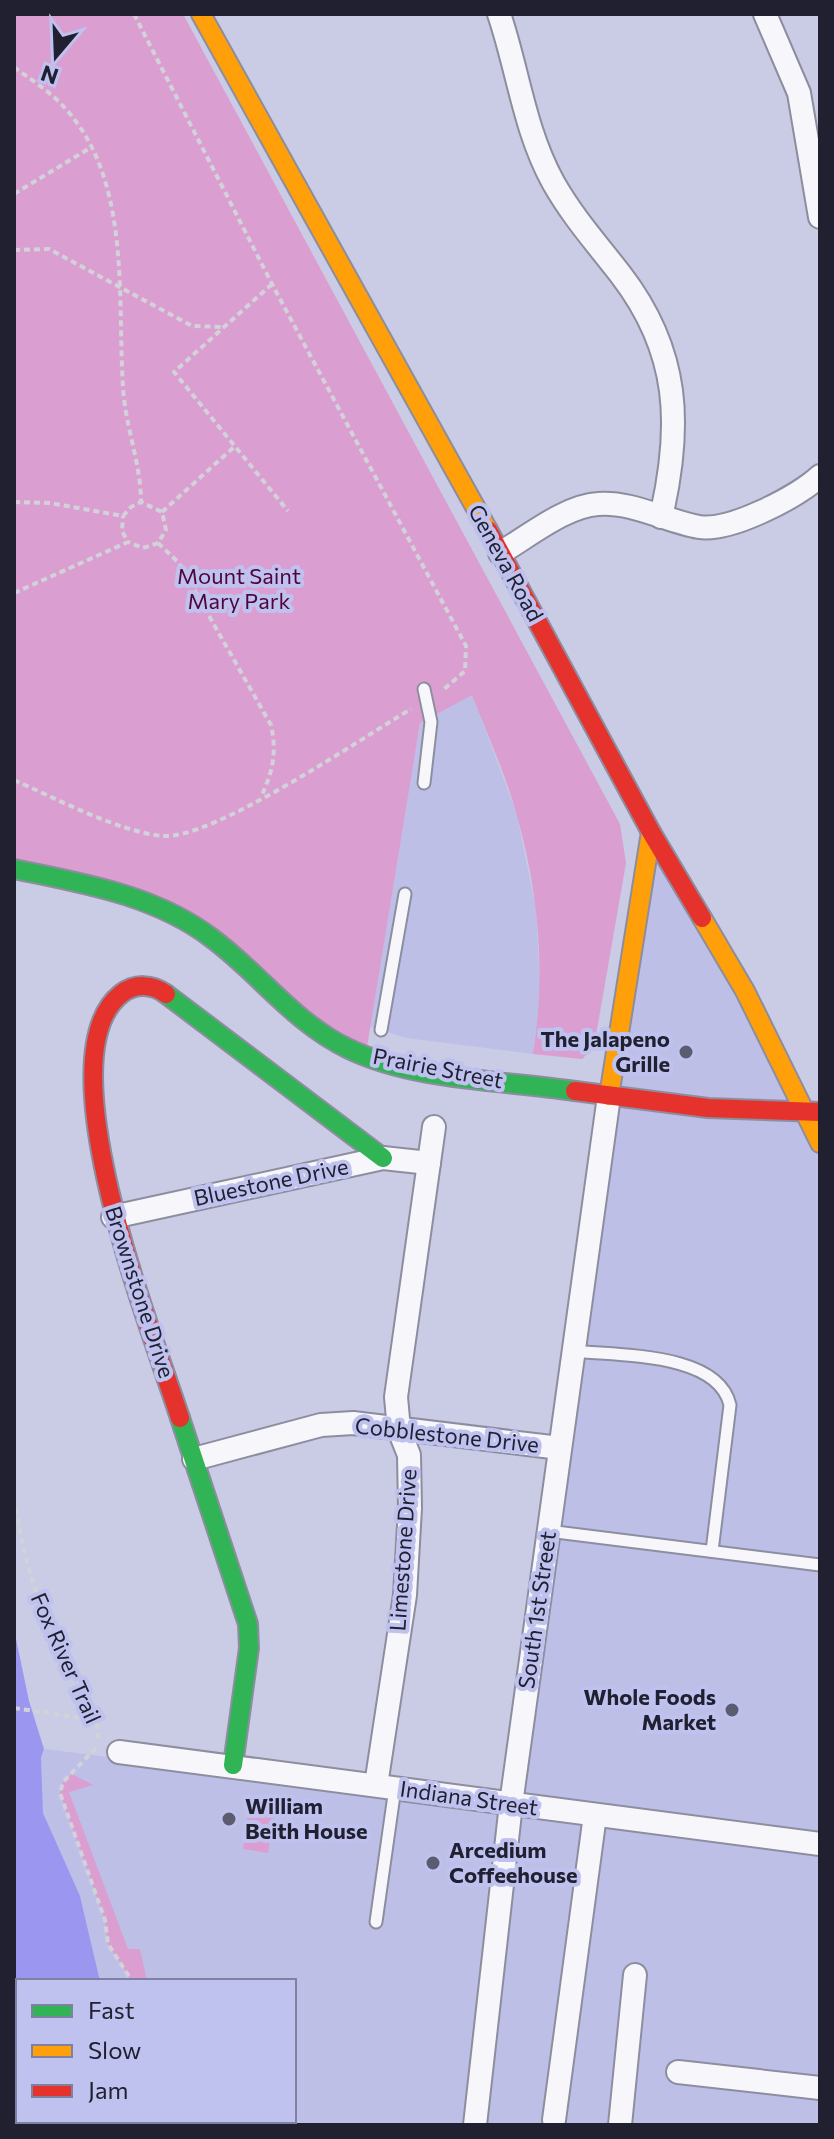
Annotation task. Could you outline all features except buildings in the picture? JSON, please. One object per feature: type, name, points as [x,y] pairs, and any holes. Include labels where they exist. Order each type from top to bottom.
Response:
[{"type":"street","name":"Geneva Road","points":[[201,14],[651,832],[814,1112],[820,1143]]},
{"type":"street","points":[[499,14],[537,151],[567,206],[621,275],[650,320],[663,351],[675,446],[661,517]]},
{"type":"street","points":[[765,14],[799,93],[814,144],[820,217]]},
{"type":"street","points":[[500,553],[572,512],[594,504],[611,504],[702,527],[731,524],[820,476]]},
{"type":"street","points":[[609,1096],[651,832]]},
{"type":"street","name":"Prairie Street","points":[[14,869],[108,889],[165,909],[212,938],[306,1025],[353,1052],[417,1068],[609,1096],[814,1112]]},
{"type":"street","name":"Brownstone Drive","points":[[233,1765],[249,1648],[248,1624],[113,1217],[94,1110],[96,1035],[111,1000],[130,987],[145,984],[185,1006],[383,1158]]},
{"type":"street","name":"South 1st Street","points":[[475,2125],[511,1804],[609,1096]]},
{"type":"street","name":"Limestone Drive","points":[[386,1786],[409,1522],[409,1455],[399,1430],[396,1397],[434,1127]]},
{"type":"street","name":"Bluestone Drive","points":[[113,1217],[383,1158],[429,1163]]},
{"type":"street","name":"Cobblestone Drive","points":[[194,1459],[321,1425],[353,1423],[560,1448]]},
{"type":"street","name":"Indiana Street","points":[[119,1752],[820,1844]]},
{"type":"street","points":[[554,2120],[595,1815]]},
{"type":"street","points":[[620,2125],[635,1975]]},
{"type":"street","points":[[678,2072],[820,2088]]},
{"type":"lane","points":[[424,783],[431,744],[426,694]]},
{"type":"lane","points":[[381,1030],[405,894]]},
{"type":"lane","points":[[574,1351],[679,1363],[717,1380],[730,1405],[712,1551]]},
{"type":"lane","points":[[548,1531],[820,1565]]},
{"type":"lane","points":[[376,1922],[386,1786]]},
{"type":"path","points":[[14,780],[97,816],[159,836],[177,836],[229,817],[426,694],[451,686],[465,671],[466,646],[272,284],[134,14]]},
{"type":"path","points":[[14,67],[62,104],[83,132],[112,210],[120,287],[123,390],[141,474],[141,502]]},
{"type":"path","points":[[14,194],[90,148]]},
{"type":"path","points":[[14,250],[49,249],[192,326],[225,327]]},
{"type":"path","points":[[272,284],[174,372],[288,511]]},
{"type":"path","points":[[162,512],[234,447]]},
{"type":"path","points":[[14,502],[50,503],[123,516]]},
{"type":"path","points":[[141,502],[162,512]]},
{"type":"path","points":[[141,502],[123,516],[122,531],[128,542],[138,548],[158,543],[166,530],[162,512]]},
{"type":"path","points":[[14,593],[128,542]]},
{"type":"path","points":[[158,543],[179,563],[271,725],[276,750],[272,775],[259,799]]},
{"type":"path","name":"Fox River Trail","points":[[14,1499],[36,1591],[99,1729],[96,1750],[63,1782],[60,1793],[105,1920],[108,1944],[131,1979]]},
{"type":"path","points":[[14,1708],[96,1720]]},
{"type":"shaded area","points":[[472,694],[517,815],[536,909],[541,1006],[533,1054],[407,1038],[370,1027],[420,722]]},
{"type":"shaded area","points":[[655,846],[798,1107],[614,1093]]},
{"type":"shaded area","points":[[615,1102],[803,1118],[820,1159],[820,2125],[483,2125],[520,1801]]},
{"type":"shaded area","points":[[14,1629],[29,1701],[44,1749],[41,1758],[43,1813],[80,1896],[100,1979],[16,1979],[16,2123],[131,2125],[14,2125]]},
{"type":"shaded area","points":[[45,1749],[504,1808],[468,2125],[131,2125],[296,2123],[296,1979],[100,1979],[80,1896],[42,1813],[41,1758]]},
{"type":"green space","name":"Mount Saint Mary Park","points":[[14,14],[183,14],[620,824],[626,863],[594,1047],[582,1059],[533,1054],[539,964],[531,875],[513,801],[472,695],[420,723],[367,1047],[309,1014],[220,932],[14,865]]},
{"type":"green space","points":[[72,1774],[93,1785],[69,1792],[128,1949],[140,1949],[147,1979],[131,1979],[108,1944],[105,1920],[60,1793],[63,1782]]},
{"type":"green space","points":[[248,1811],[274,1814],[268,1853],[243,1849]]},
{"type":"traffic: fast","points":[[14,869],[118,893],[167,911],[213,939],[311,1026],[349,1049],[375,1060],[460,1078],[575,1091]]},
{"type":"traffic: fast","points":[[166,994],[383,1158]]},
{"type":"traffic: fast","points":[[180,1418],[248,1624],[249,1648],[233,1765]]},
{"type":"traffic: slow","points":[[201,14],[488,530]]},
{"type":"traffic: slow","points":[[609,1096],[651,832]]},
{"type":"traffic: slow","points":[[702,918],[745,991],[820,1143]]},
{"type":"traffic: jam","points":[[488,530],[651,832],[702,918]]},
{"type":"traffic: jam","points":[[166,994],[144,986],[121,994],[100,1027],[93,1075],[98,1134],[111,1199],[129,1265],[180,1418]]},
{"type":"traffic: jam","points":[[575,1091],[708,1108],[820,1112]]},
{"type":"place","name":"The Jalapeno Grille","points":[[686,1052]]},
{"type":"place","name":"Whole Foods Market","points":[[732,1710]]},
{"type":"place","name":"William Beith House","points":[[229,1819]]},
{"type":"place","name":"Arcedium Coffeehouse","points":[[433,1863]]}]
